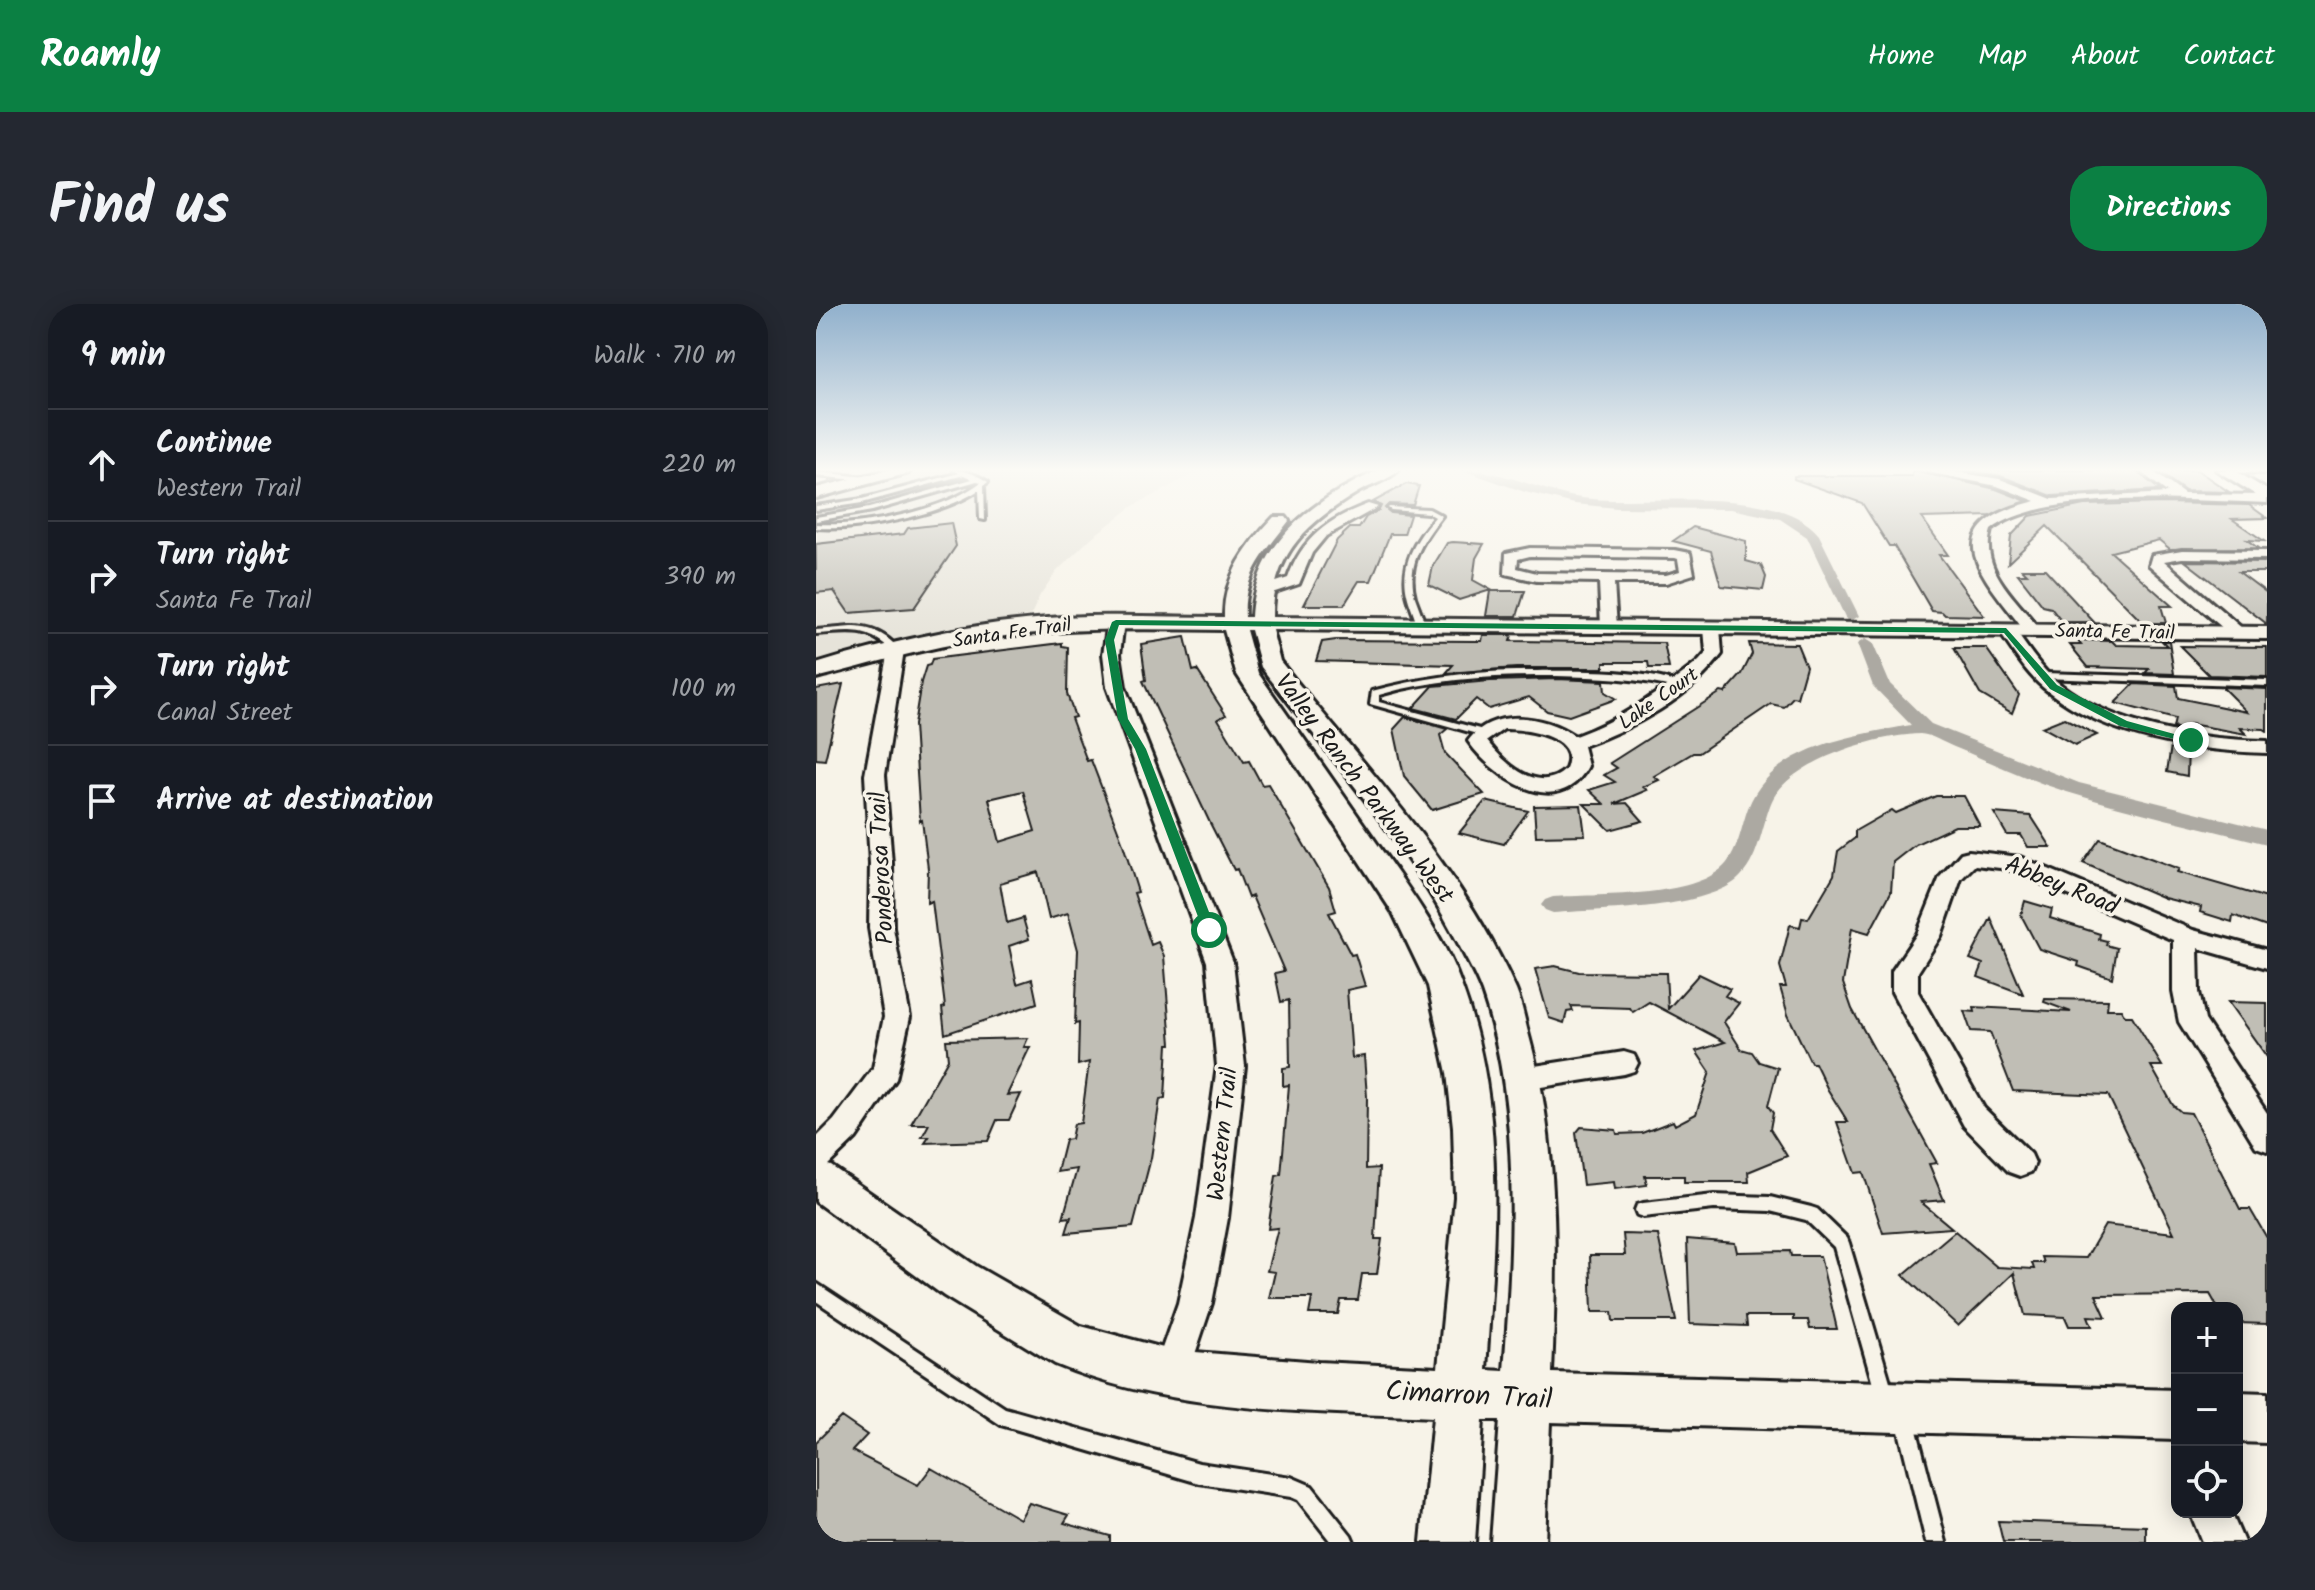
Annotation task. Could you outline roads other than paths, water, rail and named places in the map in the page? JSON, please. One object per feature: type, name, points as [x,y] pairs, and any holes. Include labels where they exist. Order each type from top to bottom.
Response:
[{"type":"main road","name":"Valley Ranch Parkway West","points":[[1276,528],[1260,542],[1244,567],[1246,624],[1269,662],[1396,821],[1455,907],[1499,991],[1522,1079],[1532,1193],[1531,1320],[1518,1542]]},
{"type":"main road","name":"Valley Ranch Parkway West","points":[[1297,528],[1281,547],[1269,569],[1264,591],[1236,646],[1247,673],[1408,912],[1445,986],[1466,1073],[1473,1127],[1476,1197],[1448,1542]]},
{"type":"main road","name":"Santa Fe Trail","points":[[816,671],[896,650],[1033,626],[1116,622],[2267,633]]},
{"type":"main road","name":"Cimarron Trail","points":[[816,1179],[960,1281],[1072,1347],[1171,1374],[1319,1387],[1460,1394],[1896,1408],[2171,1422]]},
{"type":"main road","points":[[2243,1417],[2267,1418]]},
{"type":"street","points":[[1264,591],[1294,581],[1305,550],[1330,528]]},
{"type":"street","points":[[1986,528],[1981,541],[1982,560],[2033,631]]},
{"type":"street","points":[[1530,552],[1685,556],[1687,574],[1679,577],[1606,578],[1519,575],[1510,571],[1508,561],[1517,553],[1530,552]]},
{"type":"street","points":[[2237,632],[2156,565],[2157,558],[2182,554],[2267,555]]},
{"type":"street","points":[[1606,578],[1609,627]]},
{"type":"street","name":"Western Trail","points":[[1116,622],[1110,640],[1123,719],[1140,749],[1220,962],[1231,1066],[1209,1233],[1195,1303],[1171,1374]]},
{"type":"street","name":"Lake Court","points":[[1572,744],[1618,727],[1711,660],[1715,644],[1712,628]]},
{"type":"street","points":[[2006,630],[2053,687],[2124,724],[2191,740],[2267,747]]},
{"type":"street","name":"Ponderosa Trail","points":[[816,1157],[845,1129],[886,1071],[897,1017],[881,928],[881,864],[875,775],[896,650]]},
{"type":"street","points":[[1501,723],[1526,723],[1547,729],[1572,744],[1579,757],[1579,765],[1570,777],[1546,787],[1535,786],[1518,780],[1483,749],[1477,741],[1484,733],[1501,723]]},
{"type":"street","name":"Abbey Road","points":[[2020,1163],[1974,1117],[1905,992],[1905,971],[1929,936],[1951,877],[1969,858],[2012,862],[2185,936],[2267,959]]},
{"type":"street","points":[[2185,936],[2186,992],[2192,1022],[2267,1138]]},
{"type":"street","points":[[1522,1079],[1624,1063]]},
{"type":"street","points":[[2213,1518],[2223,1542]]},
{"type":"lane","points":[[1421,625],[1408,581],[1410,562],[1419,541],[1430,528]]},
{"type":"lane","points":[[816,632],[868,630],[882,635],[896,650]]},
{"type":"lane","points":[[1484,733],[1374,704],[1375,693],[1411,681],[1461,674],[1611,675],[1654,678],[1679,686]]},
{"type":"lane","points":[[2044,676],[2267,683]]},
{"type":"lane","points":[[1643,1210],[1714,1202],[1770,1204],[1811,1214],[1841,1243],[1896,1408],[1936,1542]]},
{"type":"lane","points":[[816,1291],[1001,1416],[1199,1473],[1291,1487],[1305,1493],[1344,1542]]},
{"type":"waterway","points":[[1805,528],[1818,544],[1851,616]]},
{"type":"waterway","points":[[1865,644],[1882,686],[1924,728]]},
{"type":"waterway","points":[[1553,905],[1674,894],[1718,882],[1731,873],[1744,854],[1762,799],[1781,775],[1798,763],[1839,746],[1924,728]]},
{"type":"waterway","points":[[1924,728],[2072,787],[2267,837]]}]
